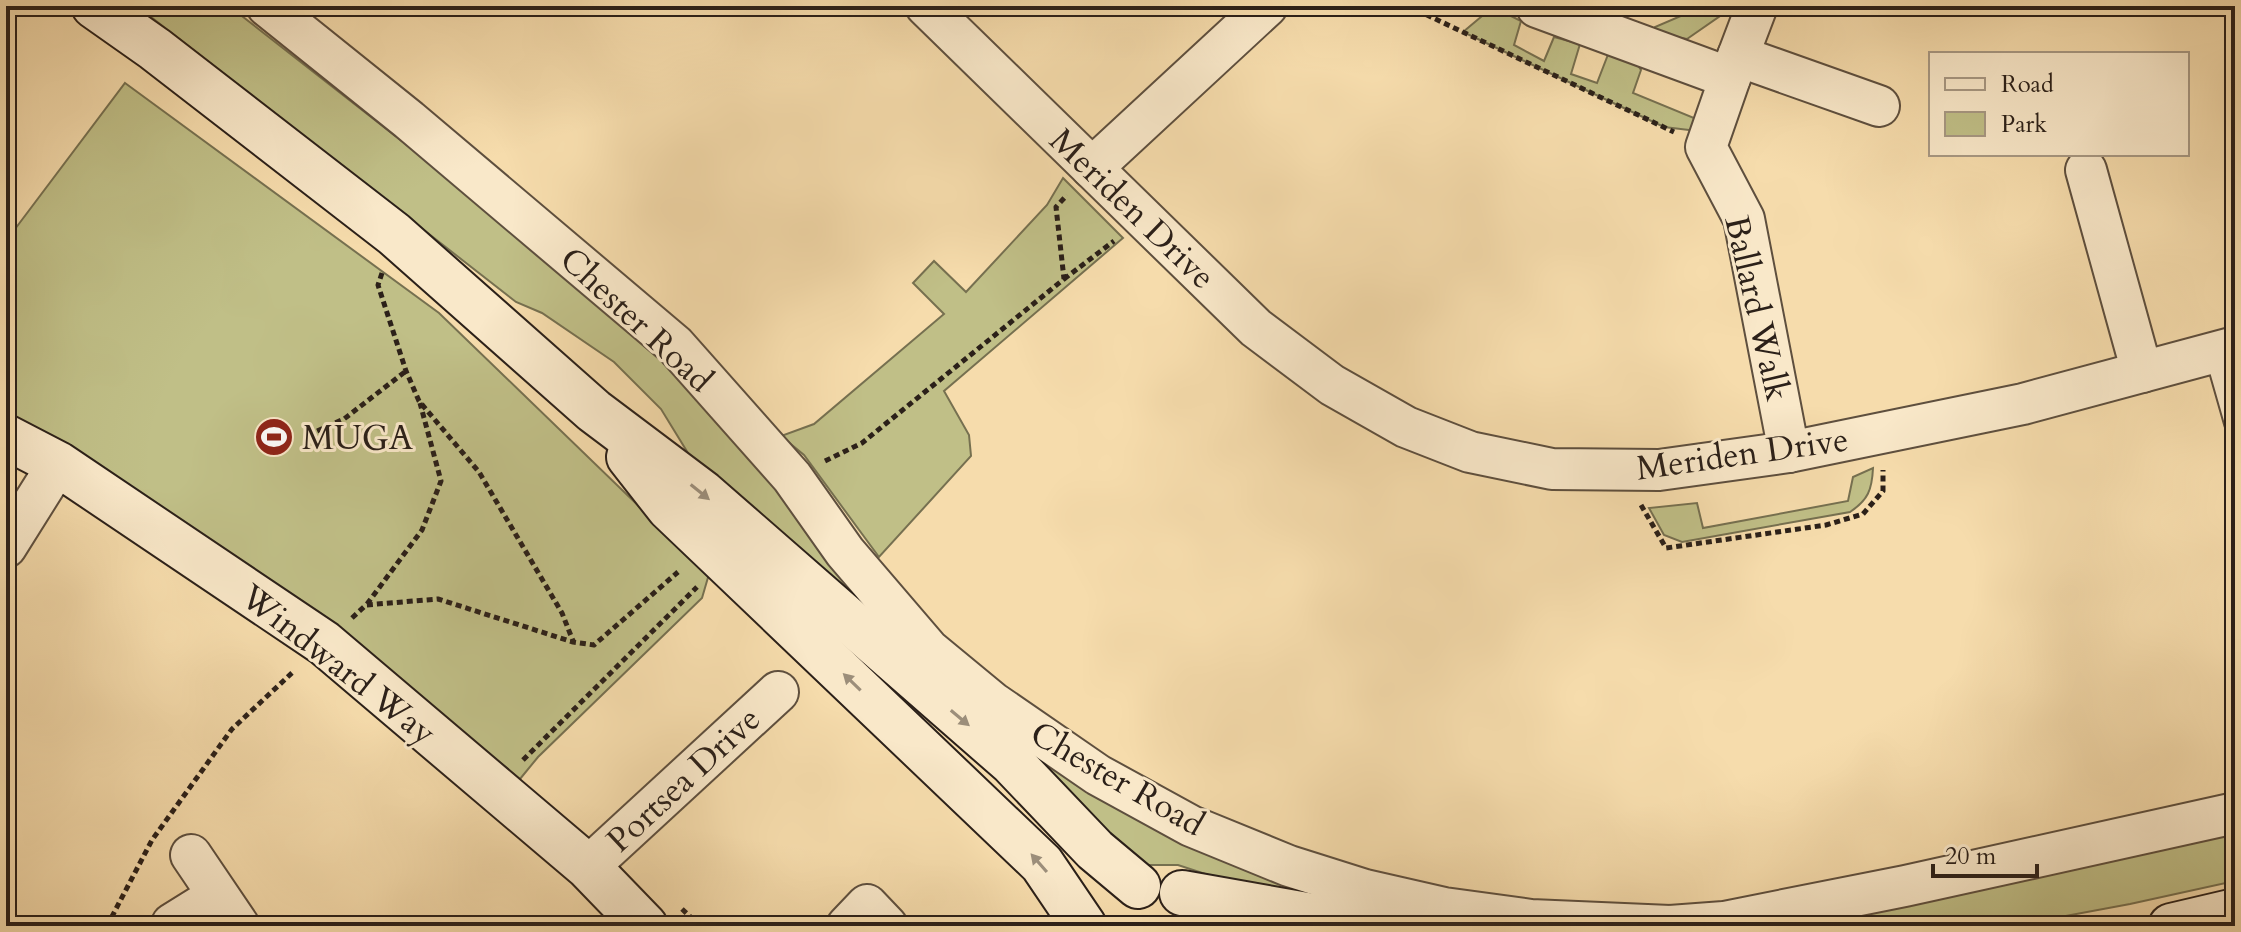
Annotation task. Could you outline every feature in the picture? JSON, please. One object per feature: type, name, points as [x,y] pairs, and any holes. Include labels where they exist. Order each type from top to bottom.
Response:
[{"type":"main road","name":"Chester Road","points":[[94,6],[155,49],[394,234],[594,411],[703,493],[1012,763],[1095,850],[1138,886],[1160,885],[1194,909],[1369,926]]},
{"type":"main road","name":"Chester Road","points":[[594,411],[669,508],[1042,864],[1084,926]]},
{"type":"main road","name":"Windward Way","points":[[6,437],[58,464],[311,655],[495,788],[588,867],[645,926]]},
{"type":"main road","points":[[1097,926],[1113,899],[1138,886]]},
{"type":"main road","points":[[2143,926],[2180,924],[2235,911]]},
{"type":"street","name":"Chester Road","points":[[267,6],[409,120],[675,345],[792,477],[845,552],[929,650],[992,702],[1098,775],[1191,826],[1289,866],[1365,890],[1444,908],[1531,920],[1670,926],[1724,922],[1992,868],[2235,813]]},
{"type":"street","name":"Meriden Drive","points":[[926,6],[1256,328],[1332,385],[1406,427],[1470,452],[1552,469],[1659,470],[1789,452],[2023,404],[2225,350]]},
{"type":"street","points":[[1092,168],[1267,6]]},
{"type":"street","name":"Ballard Walk","points":[[1757,6],[1706,147],[1744,219],[1789,452]]},
{"type":"street","points":[[1537,7],[1734,67],[1879,106]]},
{"type":"street","points":[[2086,170],[2142,372]]},
{"type":"street","points":[[6,547],[58,464]]},
{"type":"street","name":"Portsea Drive","points":[[588,867],[778,692]]},
{"type":"street","points":[[172,924],[228,911],[191,855]]},
{"type":"street","points":[[847,926],[867,905],[887,926]]},
{"type":"lane","points":[[2225,350],[2235,423]]},
{"type":"path","points":[[1408,6],[1687,138]]},
{"type":"path","points":[[792,477],[862,443],[1064,279],[1056,207],[1092,168]]},
{"type":"path","points":[[107,926],[152,840],[232,729],[366,605],[422,530],[441,481],[419,401],[378,285],[394,234]]},
{"type":"path","points":[[308,435],[344,419],[406,371]]},
{"type":"path","points":[[419,401],[479,472],[562,613],[573,642]]},
{"type":"path","points":[[1621,470],[1666,548],[1826,525],[1863,514],[1883,491],[1881,433]]},
{"type":"path","points":[[366,605],[438,599],[573,642],[594,645],[709,546]]},
{"type":"path","points":[[495,788],[687,600],[709,574],[709,546]]},
{"type":"green space","points":[[137,6],[229,6],[508,224],[646,344],[754,460],[1074,778],[1467,926],[1415,926],[1236,884],[1178,865],[1141,865],[879,633],[688,453],[661,409],[614,362],[542,313],[516,302]]},
{"type":"green space","points":[[1494,6],[1509,6],[1505,13],[1521,21],[1514,45],[1544,61],[1554,37],[1580,44],[1571,74],[1597,83],[1609,52],[1635,61],[1641,70],[1633,93],[1694,118],[1699,127],[1689,130],[1664,127],[1463,32]]},
{"type":"green space","points":[[1704,6],[1724,6],[1720,16],[1687,39],[1652,33],[1655,27]]},
{"type":"green space","points":[[125,83],[439,313],[709,574],[702,598],[538,757],[520,779],[409,688],[6,417],[6,241]]},
{"type":"green space","points":[[1063,178],[1123,238],[944,391],[969,435],[971,456],[879,557],[804,455],[781,436],[814,424],[944,314],[913,283],[934,261],[966,292],[1047,205]]},
{"type":"green space","points":[[1873,468],[1868,494],[1850,512],[1682,542],[1664,535],[1649,508],[1697,503],[1703,528],[1848,501],[1853,477]]},
{"type":"green space","points":[[2235,823],[2235,881],[2130,904],[2012,926],[1752,926]]},
{"type":"place","name":"MUGA","points":[[274,437]]}]
